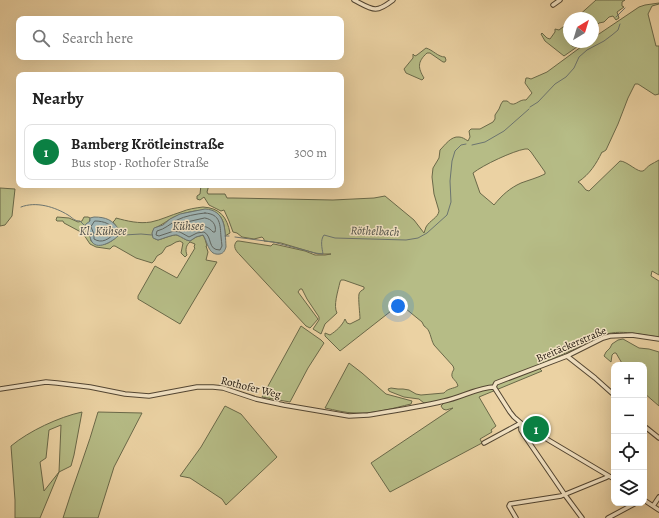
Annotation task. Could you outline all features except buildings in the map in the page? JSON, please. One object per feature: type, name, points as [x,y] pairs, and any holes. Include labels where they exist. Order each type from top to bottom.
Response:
[{"type":"street","points":[[354,0],[377,10],[393,0]]},
{"type":"street","points":[[553,5],[560,0]]},
{"type":"street","name":"Breitäckerstraße","points":[[494,387],[496,383],[566,356],[603,338],[610,336],[632,335],[659,339]]},
{"type":"street","points":[[566,356],[611,392]]},
{"type":"street","name":"Rothofer Weg","points":[[0,389],[46,382],[90,387],[125,394],[149,396],[198,387],[213,387],[223,388],[256,399],[284,405],[349,416],[368,416],[443,402],[494,387]]},
{"type":"street","points":[[494,387],[510,412],[521,423],[609,476]]},
{"type":"street","points":[[484,443],[521,423]]},
{"type":"street","points":[[521,423],[521,430],[524,435],[582,518]]},
{"type":"street","points":[[647,428],[659,438]]},
{"type":"street","points":[[516,518],[509,506],[510,504],[565,495],[609,476]]},
{"type":"street","points":[[652,506],[659,497]]},
{"type":"street","points":[[647,502],[659,510]]},
{"type":"street","points":[[608,518],[630,506]]},
{"type":"green space","points":[[596,0],[625,0],[622,2],[622,6],[624,7],[617,12],[619,18],[616,20],[613,16],[609,17],[604,22],[599,23],[599,12],[583,12]]},
{"type":"green space","points":[[659,3],[652,6],[648,14],[656,46],[659,46],[659,94],[655,95],[638,84],[635,84],[606,150],[602,152],[595,165],[589,172],[578,182],[589,191],[620,161],[635,169],[643,171],[659,160],[659,275],[652,271],[651,276],[659,281],[659,337],[620,332],[604,335],[537,366],[542,371],[479,397],[496,426],[491,430],[492,432],[480,439],[482,443],[390,492],[371,463],[453,408],[446,410],[441,406],[445,402],[424,403],[419,399],[404,397],[389,391],[388,389],[409,390],[421,395],[444,393],[447,390],[458,386],[452,377],[452,372],[454,369],[453,366],[434,345],[429,332],[422,322],[400,304],[340,351],[325,336],[325,333],[330,335],[341,326],[345,319],[347,323],[350,324],[360,319],[359,294],[364,287],[341,280],[336,302],[337,313],[325,324],[321,334],[313,329],[319,320],[319,317],[302,289],[300,289],[298,292],[318,319],[310,328],[306,326],[239,253],[235,248],[235,245],[237,241],[271,246],[274,244],[305,251],[315,255],[331,254],[318,254],[281,243],[264,241],[262,237],[254,239],[242,237],[233,232],[224,210],[221,211],[209,205],[204,197],[200,200],[197,199],[197,196],[200,194],[201,188],[208,188],[208,194],[225,194],[227,198],[333,200],[385,196],[414,220],[424,233],[426,227],[439,211],[434,194],[432,177],[433,168],[439,158],[440,150],[446,143],[456,137],[461,137],[468,141],[470,137],[469,131],[471,129],[480,129],[493,122],[495,115],[503,101],[514,104],[522,100],[526,100],[532,93],[525,83],[526,78],[531,79],[547,72],[580,48],[599,48],[599,34],[639,7]],"holes":[[[525,149],[528,149],[531,152],[545,174],[513,187],[494,205],[480,193],[473,173],[506,155]]]},
{"type":"green space","points":[[563,27],[563,48],[575,48],[564,56],[545,41],[541,34],[542,33],[550,39],[555,32],[555,29],[559,30]]},
{"type":"green space","points":[[426,48],[440,56],[445,57],[446,60],[443,62],[430,53],[427,53],[420,62],[420,68],[424,78],[422,80],[406,73],[404,69],[413,58],[413,54],[415,56]]},
{"type":"green space","points":[[0,188],[15,189],[12,216],[5,225],[0,226]]},
{"type":"green space","points":[[203,207],[214,209],[222,214],[227,222],[230,233],[225,236],[225,228],[218,214],[202,210],[174,217],[155,228],[152,233],[154,238],[158,240],[177,235],[190,241],[203,235],[208,252],[206,260],[217,262],[180,324],[138,299],[138,296],[155,266],[177,278],[195,248],[195,244],[190,242],[186,249],[187,255],[185,257],[181,253],[183,243],[180,241],[176,242],[166,247],[152,263],[136,258],[115,246],[110,249],[96,247],[90,244],[84,235],[79,231],[63,221],[56,220],[57,217],[69,218],[78,222],[82,221],[84,217],[90,218],[88,231],[91,241],[98,245],[102,245],[113,240],[119,234],[119,230],[113,222],[116,218],[147,223],[186,210]]},
{"type":"green space","points":[[301,326],[324,343],[308,368],[290,402],[262,397]]},
{"type":"green space","points":[[623,339],[639,348],[659,352],[659,406],[647,396],[647,362],[621,362],[616,353],[614,353],[612,355],[611,362],[604,356],[612,344]]},
{"type":"green space","points":[[349,363],[386,394],[412,401],[411,404],[370,413],[348,412],[325,408]]},
{"type":"green space","points":[[225,406],[241,414],[277,457],[226,505],[222,499],[190,478],[180,476],[201,447]]},
{"type":"green space","points":[[82,412],[71,466],[59,472],[40,518],[15,518],[11,446],[35,430],[73,414]],"holes":[[[61,425],[59,472],[44,491],[40,462],[46,458],[49,430]]]},
{"type":"green space","points":[[98,412],[142,413],[114,467],[98,518],[63,518],[90,439]]},
{"type":"water","name":"Kühsee","points":[[205,209],[212,210],[217,213],[223,222],[226,247],[221,254],[216,254],[211,251],[203,235],[190,241],[177,235],[158,240],[153,238],[152,233],[154,228],[163,225],[170,219],[180,214]]},
{"type":"water","name":"Kl. Kühsee","points":[[90,218],[106,218],[112,221],[119,230],[118,236],[104,244],[97,245],[93,243],[90,233],[85,226],[90,221]]},
{"type":"waterway","name":"Röthelbach","points":[[616,17],[625,8]]},
{"type":"waterway","name":"Röthelbach","points":[[530,107],[538,102],[555,84],[566,77],[574,68],[579,57],[587,50],[612,35],[618,30],[620,24]]},
{"type":"waterway","name":"Röthelbach","points":[[472,145],[485,142],[504,131],[529,109]]},
{"type":"waterway","name":"Röthelbach","points":[[235,237],[273,242],[323,254],[322,242],[324,235],[335,238],[406,240],[418,238],[427,233],[447,215],[451,202],[450,181],[452,161],[455,151],[461,145],[466,144]]},
{"type":"waterway","name":"Röthelbach","points":[[21,207],[27,205],[51,207],[63,212],[75,220],[80,221],[86,226]]},
{"type":"waterway","name":"Röthelbach","points":[[124,235],[152,235]]},
{"type":"place","name":"Bamberg Krötleinstraße","points":[[536,429]]}]
